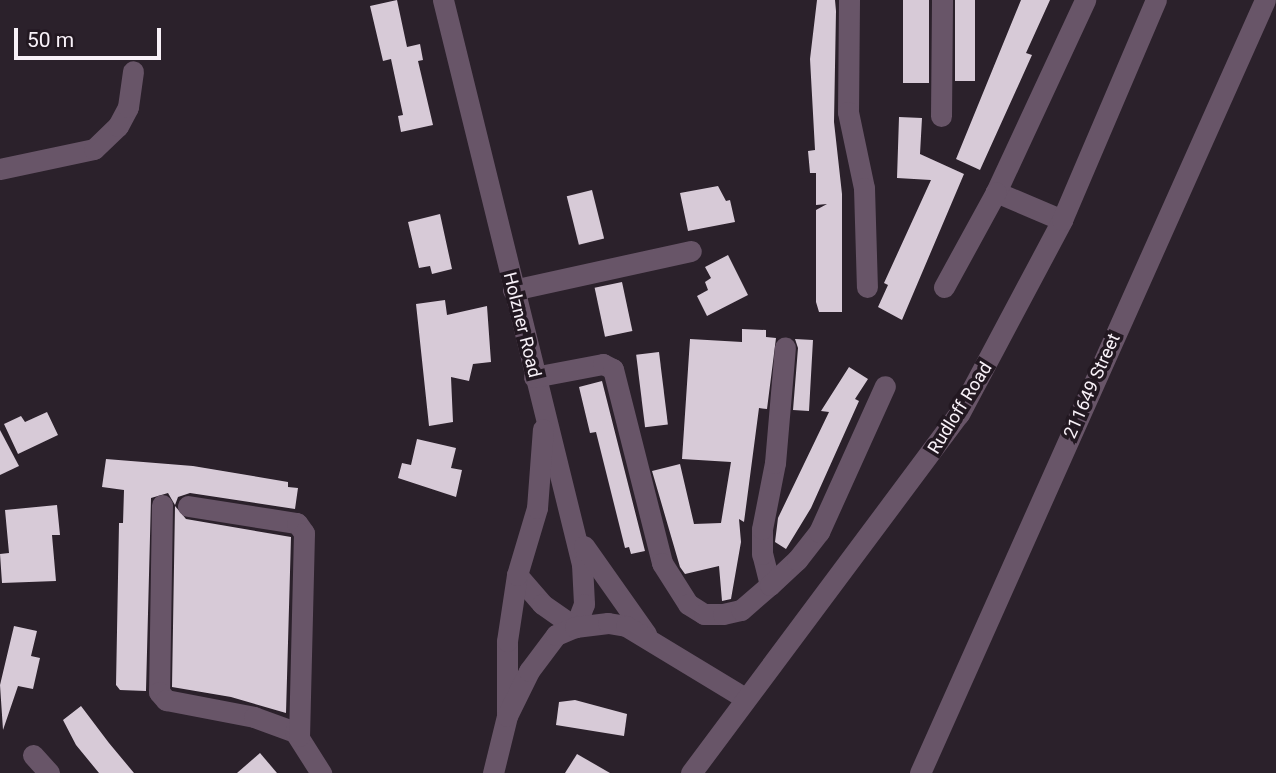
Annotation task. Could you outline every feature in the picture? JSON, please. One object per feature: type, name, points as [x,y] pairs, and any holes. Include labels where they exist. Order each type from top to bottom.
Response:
[{"type":"street","name":"Holzner Road","points":[[443,0],[545,414],[537,508],[517,575],[504,673],[507,716]]},
{"type":"street","points":[[849,0],[848,112],[863,176],[867,287]]},
{"type":"street","points":[[941,116],[942,0]]},
{"type":"street","points":[[944,287],[996,192],[1085,0]]},
{"type":"street","name":"Rudloff Road","points":[[691,773],[959,414],[1062,220],[1156,0]]},
{"type":"street","name":"211649 Street","points":[[920,773],[1265,0]]},
{"type":"street","points":[[0,169],[94,149],[118,127],[128,107],[133,71]]},
{"type":"street","points":[[996,192],[1062,220]]},
{"type":"street","points":[[512,284],[689,244]]},
{"type":"street","points":[[770,585],[762,554],[762,529],[775,464],[785,347]]},
{"type":"street","points":[[534,377],[603,364],[613,369],[662,564],[688,604],[704,614],[741,610],[797,561],[819,532],[885,386]]},
{"type":"street","points":[[545,414],[572,522],[584,597],[575,627]]},
{"type":"street","points":[[162,505],[159,692],[166,700],[271,721],[299,736]]},
{"type":"street","points":[[188,506],[297,523],[304,533],[299,736],[318,773]]},
{"type":"street","points":[[572,522],[590,559],[649,637]]},
{"type":"street","points":[[517,575],[542,604],[575,627]]},
{"type":"street","points":[[493,773],[507,716],[542,650],[556,635],[575,627],[608,623],[649,637],[745,698]]},
{"type":"street","points":[[33,755],[49,773]]},
{"type":"building","points":[[397,0],[407,47],[420,44],[423,60],[418,61],[433,125],[401,132],[398,116],[403,115],[391,59],[383,61],[370,6]]},
{"type":"building","points":[[817,0],[835,0],[836,11],[834,122],[842,194],[842,312],[819,312],[816,302],[816,210],[827,204],[816,205],[816,173],[810,173],[808,151],[815,150],[810,59]]},
{"type":"building","points":[[903,0],[929,0],[929,83],[903,83]]},
{"type":"building","points":[[955,0],[975,0],[975,81],[955,81]]},
{"type":"building","points":[[1021,0],[1050,0],[1026,53],[1032,55],[980,170],[956,159]]},
{"type":"building","points":[[899,117],[922,118],[920,154],[964,174],[902,320],[878,307],[888,285],[884,283],[931,180],[897,178]]},
{"type":"building","points":[[718,186],[726,201],[730,200],[735,222],[688,231],[680,193]]},
{"type":"building","points":[[592,190],[604,239],[579,245],[567,196]]},
{"type":"building","points":[[440,214],[452,269],[432,274],[430,266],[419,268],[408,222]]},
{"type":"building","points":[[728,255],[748,295],[707,316],[697,296],[708,290],[705,282],[711,278],[705,267]]},
{"type":"building","points":[[622,282],[632,331],[605,337],[595,288]]},
{"type":"building","points":[[445,300],[447,315],[487,306],[491,362],[473,364],[469,381],[451,377],[453,422],[429,426],[416,304]]},
{"type":"building","points":[[742,329],[766,330],[766,337],[776,338],[767,409],[759,408],[744,522],[739,519],[741,542],[731,599],[722,601],[719,566],[685,574],[680,567],[652,471],[680,464],[694,524],[721,523],[731,462],[682,459],[690,339],[742,342]]},
{"type":"building","points":[[795,339],[813,340],[809,411],[793,410],[798,348]]},
{"type":"building","points":[[659,352],[668,424],[645,427],[636,355]]},
{"type":"building","points":[[849,367],[868,379],[855,399],[859,401],[811,508],[786,549],[775,542],[778,518],[829,412],[821,411]]},
{"type":"building","points":[[602,381],[645,551],[631,554],[629,547],[625,548],[596,432],[590,433],[579,387]]},
{"type":"building","points":[[47,412],[58,435],[18,454],[4,424],[21,416],[25,422]]},
{"type":"building","points":[[0,430],[19,466],[0,475]]},
{"type":"building","points":[[417,439],[456,448],[451,468],[462,470],[456,497],[398,478],[402,463],[411,465]]},
{"type":"building","points":[[106,459],[193,466],[288,482],[288,487],[298,488],[295,509],[190,493],[178,497],[175,505],[168,493],[151,498],[146,691],[120,690],[116,685],[119,523],[123,523],[124,490],[102,487]]},
{"type":"building","points":[[57,505],[60,535],[52,535],[56,581],[2,583],[0,554],[9,553],[5,510]]},
{"type":"building","points":[[175,506],[186,519],[291,537],[286,713],[231,697],[172,687]]},
{"type":"building","points":[[14,626],[37,631],[31,656],[40,658],[33,689],[18,686],[3,730],[0,685]]},
{"type":"building","points":[[575,700],[627,714],[624,736],[556,725],[559,702]]},
{"type":"building","points":[[81,706],[134,773],[99,773],[76,745],[63,720]]},
{"type":"building","points":[[260,753],[277,773],[237,773]]},
{"type":"building","points":[[577,754],[610,773],[565,773]]}]
